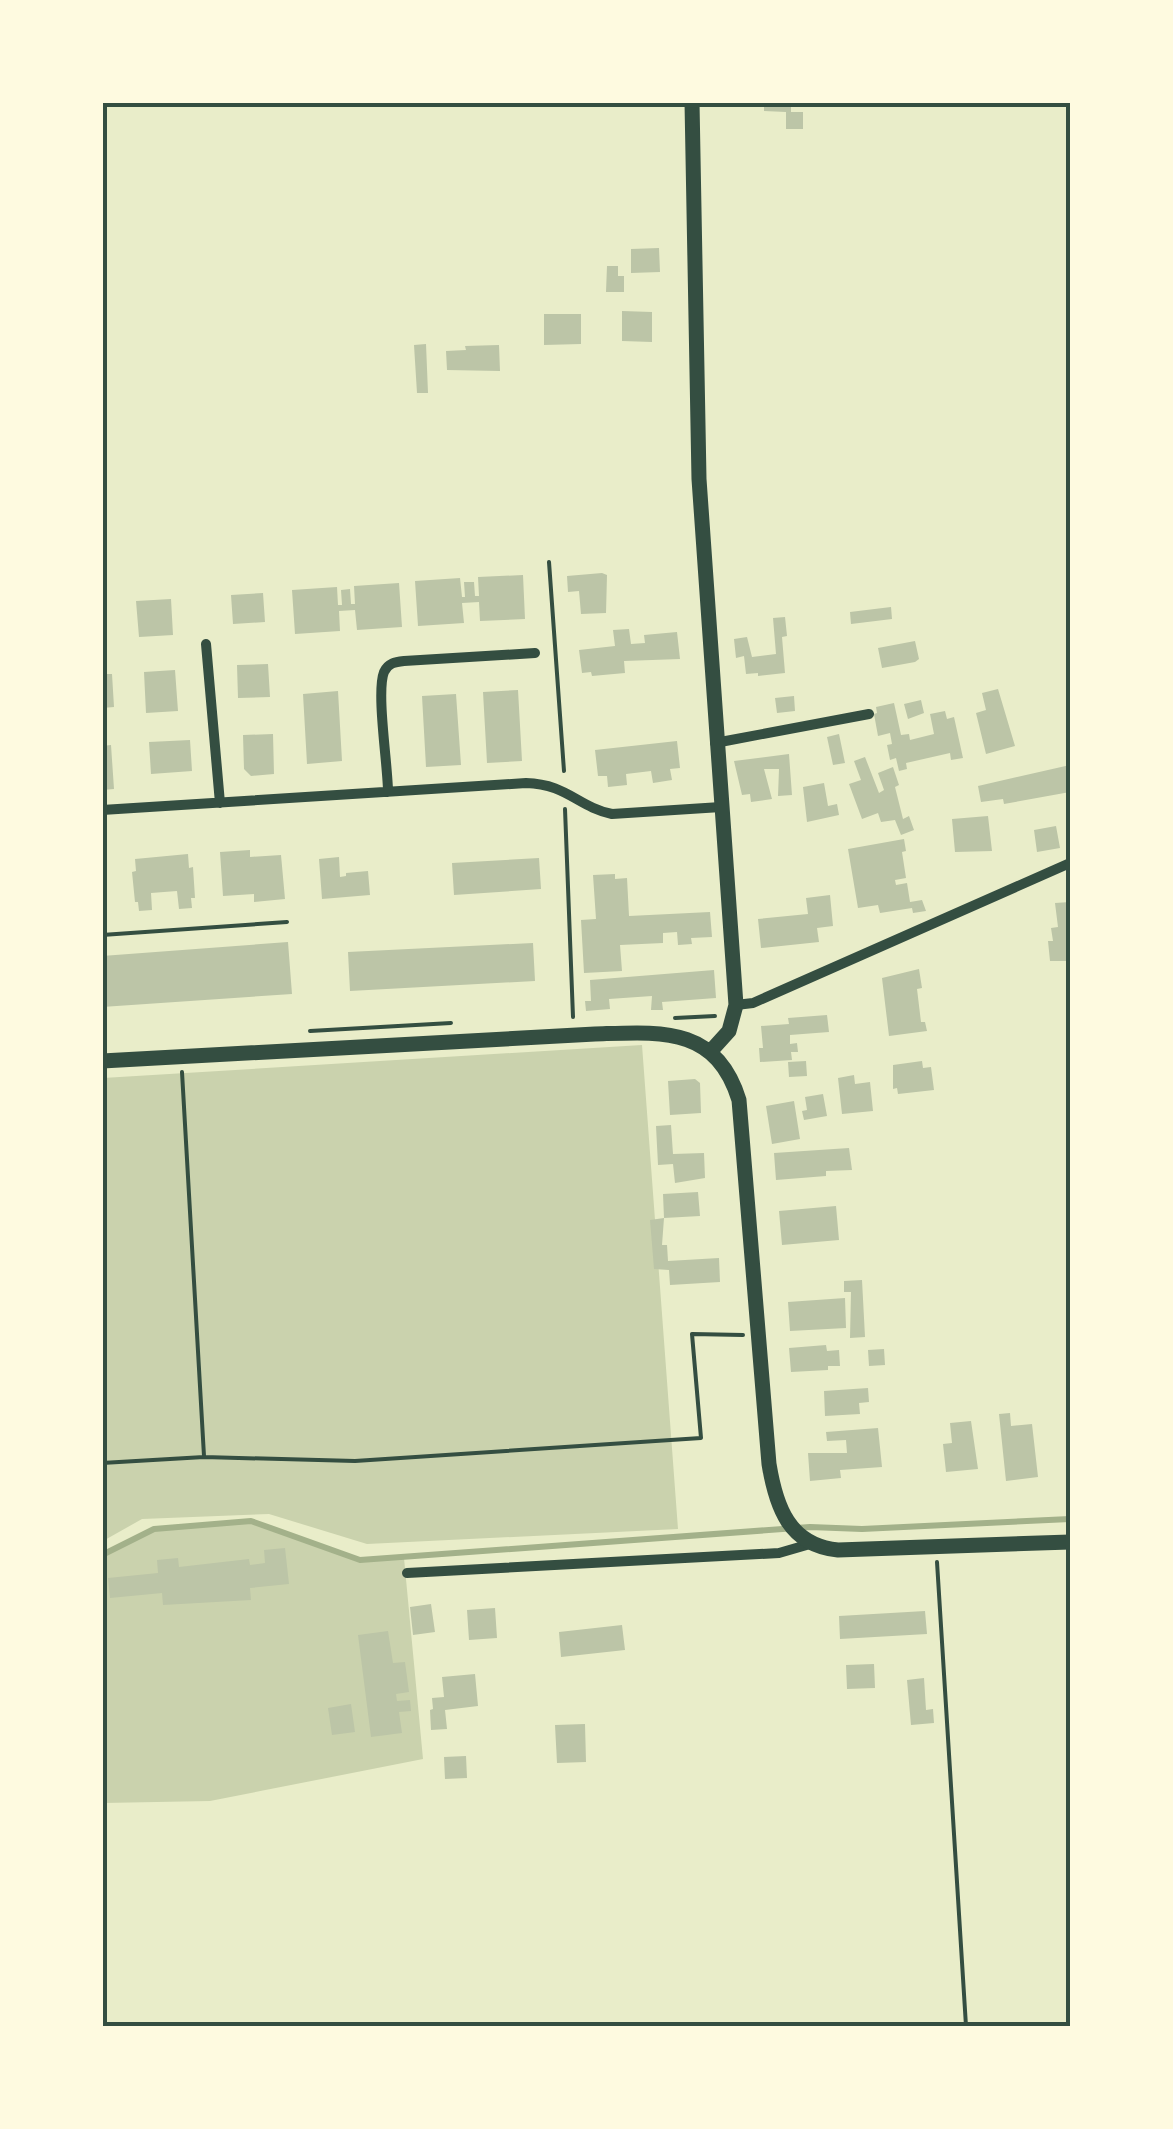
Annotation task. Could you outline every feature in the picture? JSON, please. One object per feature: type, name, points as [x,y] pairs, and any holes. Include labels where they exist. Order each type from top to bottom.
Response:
[{"type":"street","points":[[692,102],[699,478],[736,1004],[729,1031],[710,1052]]},
{"type":"street","points":[[206,644],[220,803]]},
{"type":"street","points":[[388,792],[382,690],[388,666],[404,660],[535,652]]},
{"type":"street","points":[[716,743],[869,714]]},
{"type":"street","points":[[102,810],[540,784],[564,790],[596,810],[612,814],[721,807]]},
{"type":"street","points":[[736,1004],[753,1003],[1070,862]]},
{"type":"street","points":[[102,1061],[663,1032],[696,1042],[728,1074],[739,1100],[769,1464],[785,1516],[804,1540]]},
{"type":"street","points":[[407,1574],[780,1553],[804,1540],[854,1550],[1070,1542]]},
{"type":"path","points":[[549,562],[564,771]]},
{"type":"path","points":[[564,804],[574,1017]]},
{"type":"path","points":[[102,936],[287,922]]},
{"type":"path","points":[[181,1057],[204,1458]]},
{"type":"path","points":[[102,1463],[204,1458],[355,1461],[701,1438],[692,1334],[758,1335]]},
{"type":"path","points":[[936,1548],[966,2026]]},
{"type":"green space","points":[[642,1045],[678,1529],[367,1544],[269,1514],[142,1519],[103,1541],[103,1078]]},
{"type":"green space","points":[[251,1521],[360,1560],[404,1558],[423,1759],[210,1801],[103,1803],[103,1555],[154,1529]]},
{"type":"building","points":[[764,102],[791,102],[791,112],[803,112],[803,129],[786,129],[786,112],[764,111]]},
{"type":"building","points":[[659,248],[660,272],[631,273],[631,249]]},
{"type":"building","points":[[607,266],[618,266],[618,276],[624,276],[624,292],[606,292]]},
{"type":"building","points":[[622,311],[652,312],[652,342],[622,341]]},
{"type":"building","points":[[544,314],[581,314],[581,344],[544,345]]},
{"type":"building","points":[[426,344],[428,393],[417,393],[414,345]]},
{"type":"building","points":[[499,345],[500,371],[447,370],[446,351]]},
{"type":"building","points":[[523,575],[525,619],[480,621],[479,602],[462,603],[464,623],[418,626],[415,581],[460,578],[465,597],[464,582],[474,582],[475,596],[479,596],[478,577]]},
{"type":"building","points":[[607,575],[606,613],[581,614],[579,591],[568,592],[567,576]]},
{"type":"building","points":[[399,583],[402,627],[357,630],[355,610],[339,611],[340,631],[295,634],[292,590],[337,587],[338,605],[342,605],[341,590],[350,589],[351,604],[355,604],[354,586]]},
{"type":"building","points":[[263,593],[265,622],[233,624],[231,595]]},
{"type":"building","points":[[171,599],[173,635],[139,637],[136,601]]},
{"type":"building","points":[[891,607],[892,619],[851,624],[850,612]]},
{"type":"building","points":[[785,617],[785,673],[746,674],[744,656],[736,658],[734,639],[747,637],[752,657],[776,654],[773,618]]},
{"type":"building","points":[[629,629],[631,644],[645,643],[644,635],[677,632],[680,659],[624,661],[625,673],[582,673],[579,650],[615,646],[613,630]]},
{"type":"building","points":[[915,641],[919,659],[882,668],[878,648]]},
{"type":"building","points":[[268,664],[270,697],[238,698],[237,665]]},
{"type":"building","points":[[175,670],[178,711],[146,713],[144,672]]},
{"type":"building","points":[[102,674],[112,674],[114,707],[102,708]]},
{"type":"building","points":[[998,689],[1015,746],[986,754],[976,713],[986,710],[982,693]]},
{"type":"building","points":[[518,690],[522,761],[487,763],[483,692]]},
{"type":"building","points":[[338,691],[342,761],[307,764],[303,694]]},
{"type":"building","points":[[456,694],[461,765],[426,767],[422,696]]},
{"type":"building","points":[[794,696],[795,711],[777,713],[775,698]]},
{"type":"building","points":[[921,700],[924,713],[908,719],[904,704]]},
{"type":"building","points":[[894,703],[901,735],[909,734],[910,740],[934,734],[930,714],[945,711],[947,719],[954,717],[963,758],[951,760],[950,753],[906,763],[907,769],[899,771],[896,758],[890,760],[890,733],[878,736],[874,714],[876,707]]},
{"type":"building","points":[[273,734],[274,774],[251,776],[244,769],[243,735]]},
{"type":"building","points":[[839,734],[845,763],[833,765],[827,737]]},
{"type":"building","points":[[190,740],[192,771],[151,774],[149,742]]},
{"type":"building","points":[[677,741],[680,768],[670,769],[672,780],[653,783],[651,771],[626,774],[627,785],[608,787],[607,776],[598,776],[595,750]]},
{"type":"building","points":[[111,745],[114,789],[102,790],[102,746]]},
{"type":"building","points":[[789,754],[792,795],[778,796],[779,769],[764,769],[772,799],[751,802],[750,794],[742,795],[734,761]]},
{"type":"building","points":[[865,757],[879,793],[884,790],[878,773],[893,767],[903,819],[909,816],[914,830],[901,835],[895,820],[881,822],[878,813],[862,819],[849,784],[861,780],[854,761]]},
{"type":"building","points":[[1070,765],[1070,792],[1004,804],[1003,799],[981,802],[978,786]]},
{"type":"building","points":[[824,783],[828,806],[837,804],[839,815],[807,822],[803,787]]},
{"type":"building","points":[[988,816],[992,851],[955,852],[952,819]]},
{"type":"building","points":[[1056,826],[1060,848],[1037,852],[1034,830]]},
{"type":"building","points":[[904,839],[906,878],[895,880],[896,885],[907,883],[910,902],[922,900],[926,911],[913,913],[912,908],[880,913],[878,905],[858,908],[848,849]]},
{"type":"building","points":[[250,850],[250,857],[281,855],[285,899],[254,902],[254,894],[223,896],[220,852]]},
{"type":"building","points":[[188,854],[189,868],[193,867],[192,908],[179,909],[177,891],[151,893],[152,910],[139,911],[132,872],[136,871],[135,859]]},
{"type":"building","points":[[339,857],[340,877],[368,871],[370,895],[322,899],[319,859]]},
{"type":"building","points":[[539,858],[541,889],[454,895],[452,863]]},
{"type":"building","points":[[615,874],[615,879],[627,878],[629,916],[710,912],[712,937],[691,938],[692,944],[678,945],[677,932],[663,933],[663,943],[620,945],[622,971],[584,973],[581,920],[596,919],[593,875]]},
{"type":"building","points":[[830,895],[833,926],[817,928],[819,942],[761,948],[758,919],[808,914],[806,898]]},
{"type":"building","points":[[1070,902],[1070,961],[1050,961],[1051,928],[1058,927],[1055,903]]},
{"type":"building","points":[[288,942],[292,994],[102,1007],[102,956]]},
{"type":"building","points":[[533,943],[535,981],[350,991],[348,952]]},
{"type":"building","points":[[919,969],[921,1022],[925,1022],[927,1031],[889,1036],[882,978]]},
{"type":"building","points":[[714,970],[716,998],[662,1002],[663,1010],[651,1010],[652,996],[609,999],[610,1009],[586,1011],[585,1001],[591,1001],[590,980]]},
{"type":"building","points":[[827,1015],[829,1032],[790,1035],[790,1044],[797,1043],[798,1052],[791,1052],[792,1060],[760,1062],[761,1026],[789,1024],[788,1018]]},
{"type":"building","points":[[806,1061],[807,1076],[789,1077],[788,1062]]},
{"type":"building","points":[[922,1061],[923,1068],[931,1067],[934,1090],[898,1094],[897,1088],[893,1089],[893,1065]]},
{"type":"building","points":[[854,1075],[855,1084],[870,1082],[873,1111],[842,1114],[838,1078]]},
{"type":"building","points":[[695,1079],[700,1083],[701,1113],[670,1115],[668,1081]]},
{"type":"building","points":[[823,1094],[827,1116],[804,1120],[805,1097]]},
{"type":"building","points":[[794,1101],[800,1139],[772,1144],[766,1106]]},
{"type":"building","points":[[671,1125],[673,1154],[704,1153],[705,1178],[675,1183],[673,1164],[658,1165],[656,1126]]},
{"type":"building","points":[[849,1148],[852,1170],[776,1180],[774,1153]]},
{"type":"building","points":[[698,1192],[700,1216],[664,1218],[663,1194]]},
{"type":"building","points":[[836,1206],[839,1240],[782,1245],[779,1211]]},
{"type":"building","points":[[664,1218],[662,1245],[667,1245],[668,1261],[719,1258],[720,1282],[670,1285],[669,1270],[654,1269],[650,1220]]},
{"type":"building","points":[[862,1280],[865,1337],[850,1338],[851,1292],[844,1292],[844,1281]]},
{"type":"building","points":[[845,1298],[846,1328],[790,1331],[788,1302]]},
{"type":"building","points":[[826,1345],[827,1351],[839,1350],[840,1366],[791,1372],[789,1348]]},
{"type":"building","points":[[884,1349],[885,1365],[869,1366],[868,1350]]},
{"type":"building","points":[[868,1388],[869,1402],[859,1403],[860,1414],[825,1416],[824,1391]]},
{"type":"building","points":[[1010,1413],[1011,1426],[1032,1424],[1038,1477],[1006,1481],[999,1414]]},
{"type":"building","points":[[971,1421],[978,1469],[946,1472],[943,1444],[952,1443],[950,1423]]},
{"type":"building","points":[[878,1428],[882,1467],[840,1470],[841,1478],[810,1481],[808,1453],[847,1453],[846,1440],[827,1441],[826,1432]]},
{"type":"building","points":[[285,1548],[289,1584],[250,1588],[251,1600],[163,1605],[162,1593],[110,1598],[108,1578],[158,1573],[157,1560],[178,1558],[179,1567],[249,1559],[250,1565],[265,1563],[264,1550]]},
{"type":"building","points":[[431,1604],[435,1632],[413,1635],[410,1607]]},
{"type":"building","points":[[495,1608],[497,1638],[469,1640],[467,1610]]},
{"type":"building","points":[[925,1611],[927,1634],[840,1639],[839,1616]]},
{"type":"building","points":[[622,1625],[625,1650],[561,1657],[559,1632]]},
{"type":"building","points":[[388,1631],[393,1663],[405,1662],[409,1692],[396,1694],[397,1701],[410,1700],[411,1711],[399,1712],[402,1733],[371,1737],[358,1635]]},
{"type":"building","points":[[874,1664],[875,1688],[847,1689],[846,1665]]},
{"type":"building","points":[[475,1674],[478,1706],[445,1710],[447,1729],[431,1730],[432,1698],[444,1697],[442,1677]]},
{"type":"building","points":[[924,1678],[926,1710],[933,1709],[934,1723],[911,1725],[907,1680]]},
{"type":"building","points":[[351,1704],[355,1732],[332,1735],[328,1708]]},
{"type":"building","points":[[585,1724],[586,1762],[557,1763],[555,1725]]},
{"type":"building","points":[[466,1756],[467,1778],[445,1779],[444,1757]]},
{"type":"waterway","points":[[102,1555],[154,1529],[251,1521],[360,1560],[810,1527],[862,1529],[1070,1519]]}]
